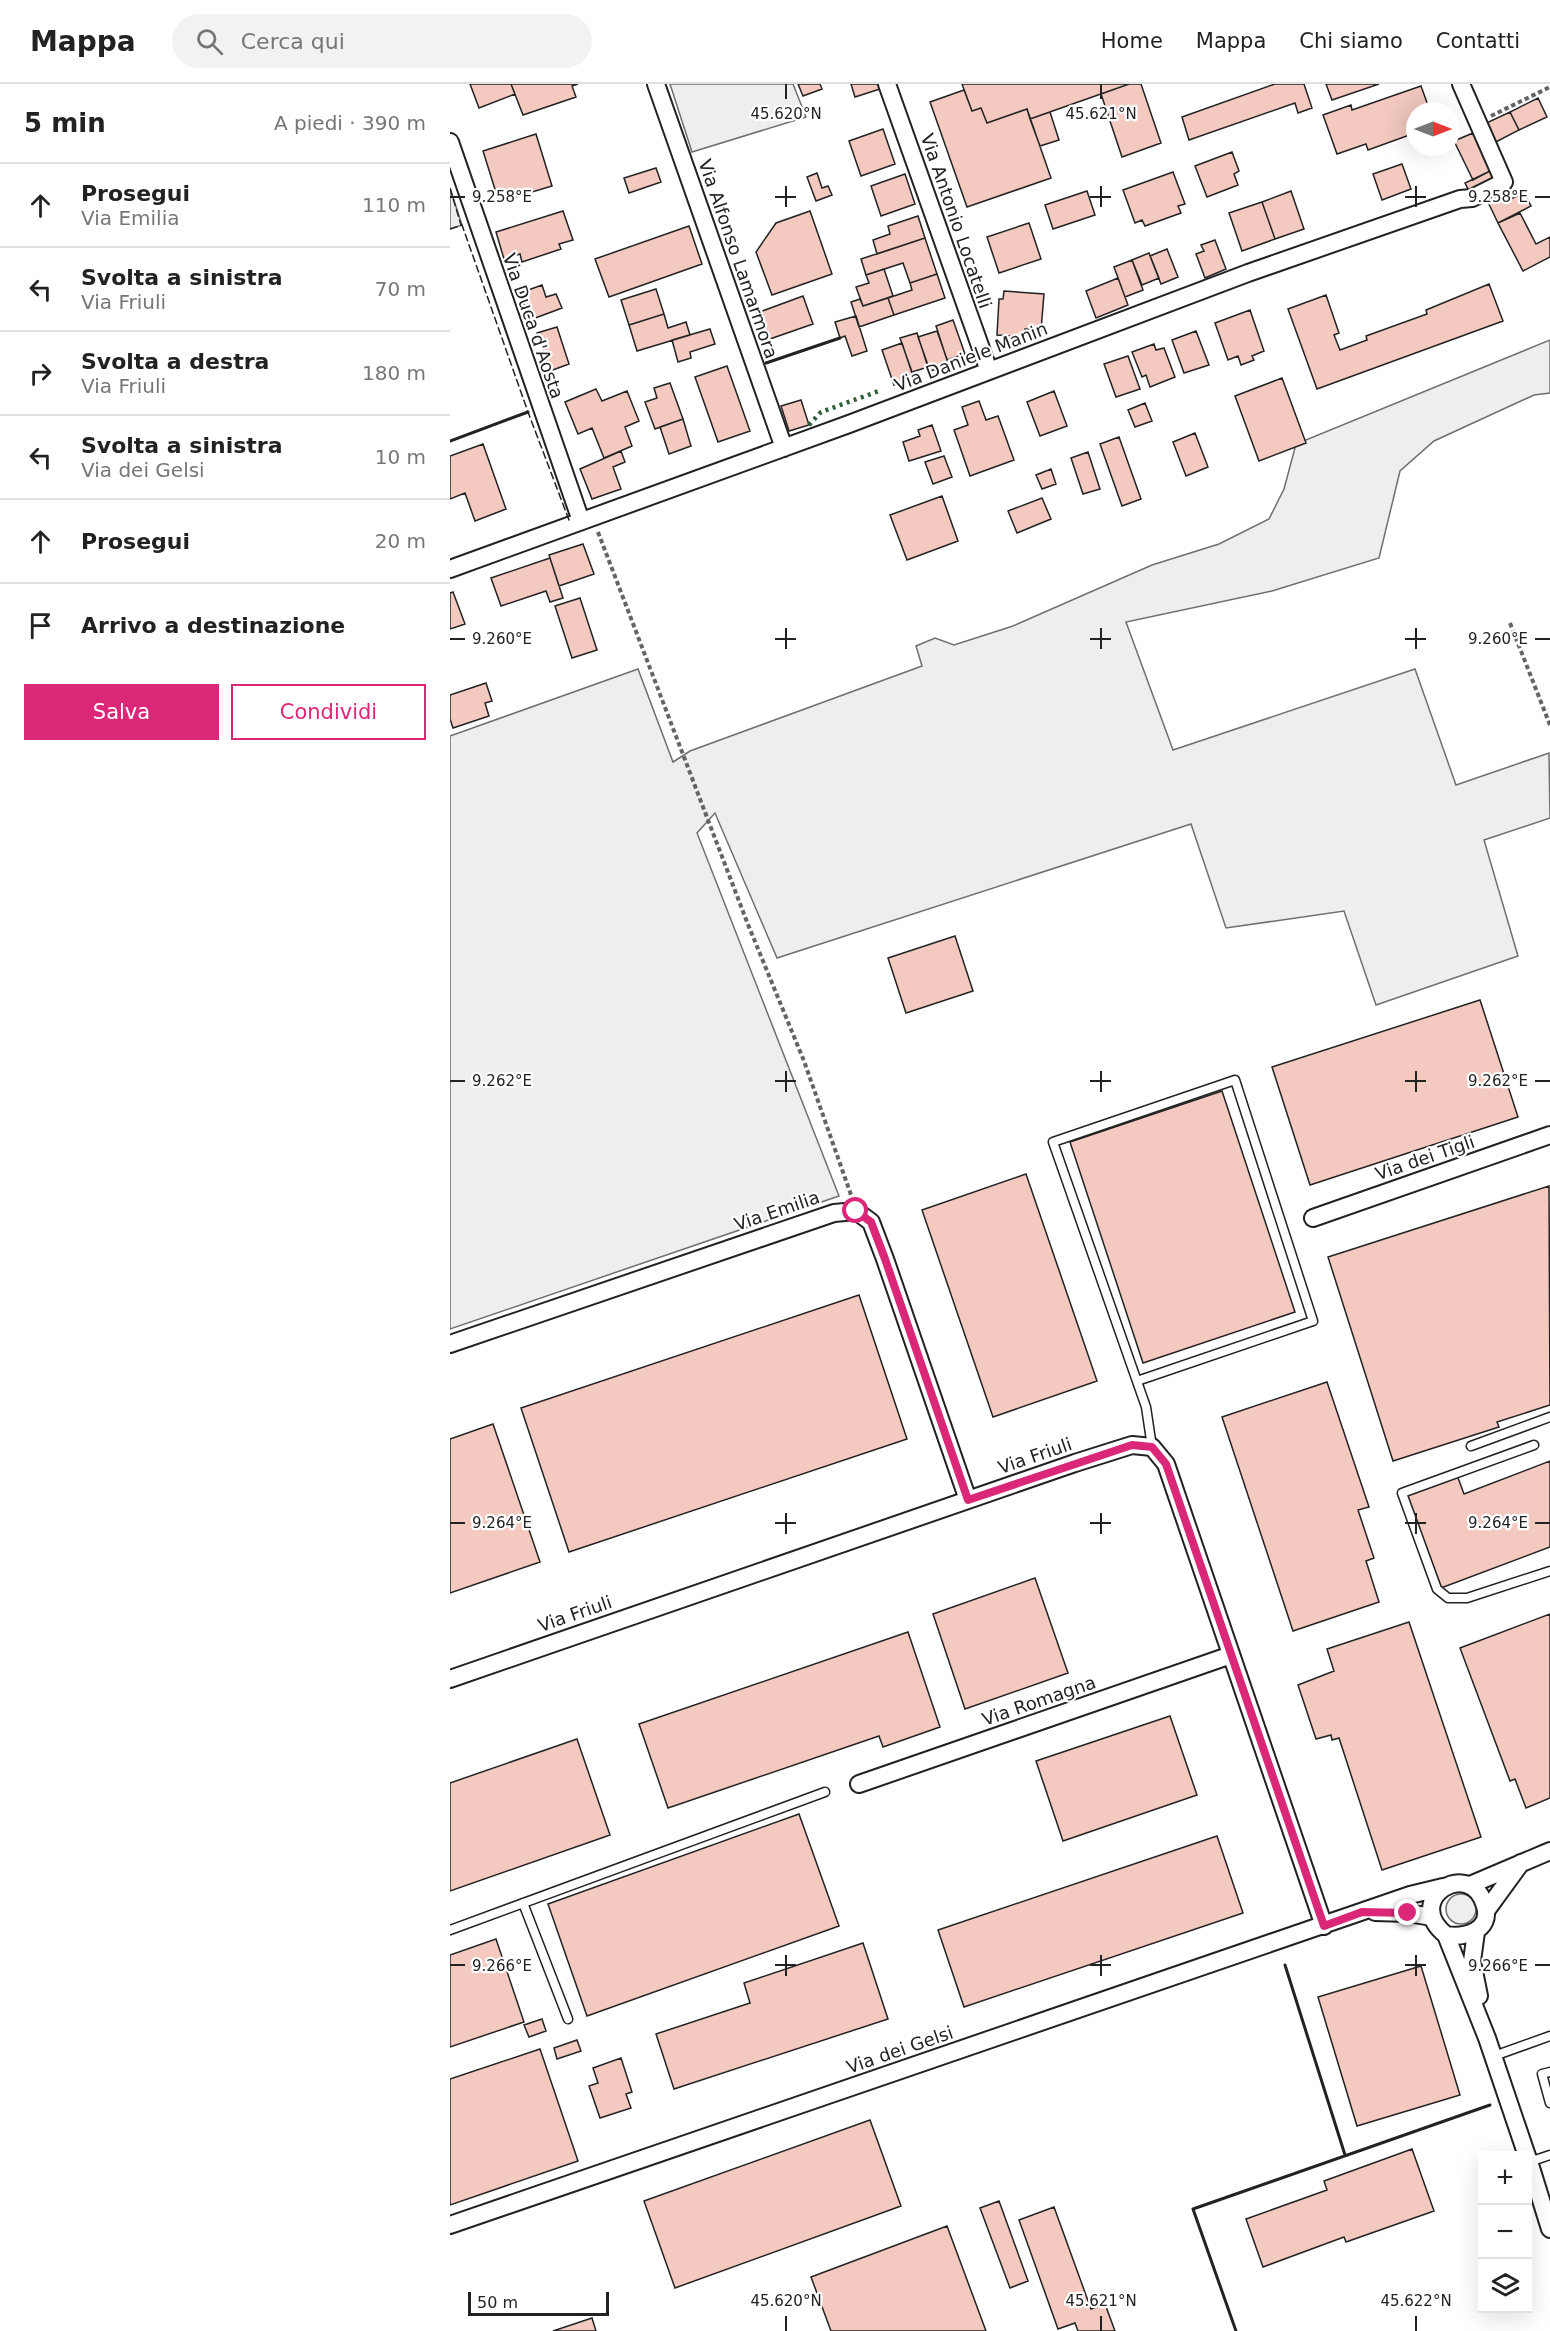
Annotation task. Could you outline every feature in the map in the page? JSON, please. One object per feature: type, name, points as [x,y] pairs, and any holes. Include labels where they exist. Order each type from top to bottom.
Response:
[{"type":"street","name":"Via Alfonso Lamarmora","points":[[656,84],[784,448]]},
{"type":"street","name":"Via Antonio Locatelli","points":[[887,84],[989,371]]},
{"type":"street","points":[[1461,84],[1477,122]]},
{"type":"street","name":"Via Daniele Manin","points":[[450,569],[784,448],[1248,273],[1460,199],[1472,198],[1504,183],[1477,122]]},
{"type":"street","name":"Via Duca d'Aosta","points":[[450,142],[587,519]]},
{"type":"street","name":"Via dei Tigli","points":[[1313,1218],[1550,1136]]},
{"type":"street","points":[[856,1211],[871,1222],[968,1500]]},
{"type":"street","name":"Via Emilia","points":[[450,1344],[834,1213],[856,1211]]},
{"type":"street","name":"Via Friuli","points":[[450,1679],[1132,1445],[1152,1447]]},
{"type":"street","points":[[1152,1447],[1166,1464],[1324,1926]]},
{"type":"street","name":"Via Romagna","points":[[859,1784],[1231,1655]]},
{"type":"street","points":[[1470,1885],[1550,1851]]},
{"type":"street","points":[[1488,2038],[1472,1961],[1476,1932],[1483,1922],[1486,1911],[1523,1861]]},
{"type":"street","points":[[1476,1932],[1462,1938],[1446,1935],[1437,1928],[1432,1917],[1431,1906],[1435,1895],[1443,1887],[1457,1882],[1470,1885],[1482,1896],[1486,1911]]},
{"type":"street","name":"Via dei Gelsi","points":[[450,2225],[1362,1912],[1443,1887]]},
{"type":"street","points":[[1362,1912],[1408,1913],[1432,1917]]},
{"type":"street","points":[[1446,1935],[1488,2038],[1526,2151]]},
{"type":"street","points":[[1532,2171],[1550,2229]]},
{"type":"lane","points":[[1137,1381],[1313,1320],[1234,1080],[1053,1142],[1146,1407],[1152,1447]]},
{"type":"lane","points":[[1471,1446],[1550,1417]]},
{"type":"lane","points":[[1534,1444],[1402,1493],[1437,1589],[1448,1598],[1467,1598],[1550,1571]]},
{"type":"lane","points":[[450,1930],[825,1792]]},
{"type":"lane","points":[[523,1904],[568,2019]]},
{"type":"lane","points":[[1494,2056],[1550,2036]]},
{"type":"lane","points":[[1550,2072],[1542,2074],[1550,2103]]},
{"type":"lane","points":[[1532,2157],[1550,2155]]},
{"type":"path","points":[[1477,122],[1550,87]]},
{"type":"path","points":[[587,519],[804,1061],[856,1211]]},
{"type":"path","points":[[1510,623],[1550,725]]},
{"type":"shaded area","points":[[670,84],[793,84],[806,117],[692,152]]},
{"type":"shaded area","points":[[450,188],[462,225],[450,229]]},
{"type":"shaded area","points":[[1550,340],[1550,393],[1534,395],[1434,441],[1400,471],[1379,558],[1272,591],[1126,622],[1173,750],[1415,669],[1456,785],[1549,753],[1550,818],[1484,840],[1518,956],[1376,1005],[1344,911],[1226,928],[1191,824],[777,958],[715,813],[697,833],[839,1196],[450,1329],[450,736],[638,669],[673,762],[690,751],[922,666],[916,646],[935,638],[954,645],[1013,626],[1152,565],[1219,544],[1269,519],[1284,489],[1296,444]]},
{"type":"shaded area","points":[[1461,1894],[1472,1898],[1476,1909],[1472,1920],[1461,1924],[1450,1920],[1446,1909],[1450,1898]]},
{"type":"building","points":[[470,84],[511,84],[515,94],[479,108]]},
{"type":"building","points":[[511,84],[578,84],[572,86],[576,97],[523,115]]},
{"type":"building","points":[[798,84],[820,84],[822,89],[803,96]]},
{"type":"building","points":[[851,84],[882,84],[883,88],[855,97]]},
{"type":"building","points":[[962,84],[1129,84],[1030,119],[1027,109],[987,123],[981,108],[972,111]]},
{"type":"building","points":[[1129,84],[1141,84],[1161,143],[1122,157],[1101,94]]},
{"type":"building","points":[[1275,84],[1304,84],[1312,108],[1298,113],[1295,103],[1189,140],[1182,117]]},
{"type":"building","points":[[1326,84],[1379,84],[1332,100]]},
{"type":"building","points":[[1421,86],[1427,102],[1406,102],[1406,136],[1368,150],[1366,144],[1337,154],[1323,115],[1351,105],[1352,110]]},
{"type":"building","points":[[964,90],[972,111],[981,108],[987,123],[1027,109],[1051,178],[967,207],[930,102]]},
{"type":"building","points":[[1538,98],[1547,117],[1519,130],[1510,112]]},
{"type":"building","points":[[1050,112],[1059,140],[1040,146],[1030,119]]},
{"type":"building","points":[[1510,112],[1519,130],[1492,144],[1482,125]]},
{"type":"building","points":[[883,129],[895,164],[861,176],[849,141]]},
{"type":"building","points":[[1473,133],[1494,169],[1473,180],[1460,153],[1460,138]]},
{"type":"building","points":[[536,134],[552,186],[499,202],[483,151]]},
{"type":"building","points":[[1232,152],[1239,171],[1234,174],[1238,185],[1207,197],[1195,166]]},
{"type":"building","points":[[1402,164],[1411,189],[1382,200],[1373,174]]},
{"type":"building","points":[[656,168],[661,182],[629,193],[624,178]]},
{"type":"building","points":[[1494,169],[1500,182],[1471,195],[1465,183]]},
{"type":"building","points":[[1173,172],[1185,204],[1178,206],[1181,213],[1145,226],[1142,220],[1135,223],[1123,190]]},
{"type":"building","points":[[817,173],[822,188],[828,186],[832,195],[816,201],[807,177]]},
{"type":"building","points":[[905,174],[915,204],[881,216],[871,186]]},
{"type":"building","points":[[1507,189],[1511,199],[1524,192],[1531,206],[1498,223],[1486,198]]},
{"type":"building","points":[[1087,191],[1095,215],[1053,229],[1045,205]]},
{"type":"building","points":[[1291,191],[1304,229],[1275,239],[1262,202]]},
{"type":"building","points":[[1262,202],[1275,239],[1242,251],[1229,213]]},
{"type":"building","points":[[563,211],[573,240],[559,244],[561,249],[522,262],[520,254],[504,259],[496,232]]},
{"type":"building","points":[[810,211],[832,274],[772,295],[756,252],[776,223]]},
{"type":"building","points":[[1520,213],[1536,244],[1550,237],[1550,257],[1523,271],[1498,223]]},
{"type":"building","points":[[918,216],[925,238],[877,254],[873,240],[890,234],[888,226]]},
{"type":"building","points":[[1029,223],[1041,259],[999,273],[987,237]]},
{"type":"building","points":[[689,226],[702,264],[609,297],[595,259]]},
{"type":"building","points":[[925,238],[937,274],[910,283],[903,263],[866,275],[861,259]]},
{"type":"building","points":[[1215,240],[1226,269],[1205,278],[1196,254],[1204,251],[1201,245]]},
{"type":"building","points":[[1167,249],[1178,277],[1161,284],[1150,256]]},
{"type":"building","points":[[1149,253],[1159,278],[1142,285],[1132,260]]},
{"type":"building","points":[[1132,260],[1143,290],[1125,297],[1114,267]]},
{"type":"building","points":[[884,269],[893,296],[863,306],[856,287],[869,283],[866,275]]},
{"type":"building","points":[[937,274],[945,298],[894,315],[888,298],[912,290],[910,283]]},
{"type":"building","points":[[1118,278],[1128,305],[1096,318],[1086,291]]},
{"type":"building","points":[[1489,284],[1503,321],[1317,389],[1288,309],[1326,295],[1339,333],[1334,335],[1340,350],[1367,340],[1366,336],[1427,314],[1426,310]]},
{"type":"building","points":[[542,285],[546,297],[556,294],[562,308],[530,320],[520,293]]},
{"type":"building","points":[[656,289],[664,314],[629,325],[621,300]]},
{"type":"building","points":[[1004,291],[1044,294],[1041,330],[1025,329],[1024,337],[997,335],[999,299],[1003,299]]},
{"type":"building","points":[[803,296],[813,324],[767,340],[757,313]]},
{"type":"building","points":[[888,298],[894,315],[859,327],[851,302],[860,299],[863,306]]},
{"type":"building","points":[[1250,310],[1264,351],[1252,356],[1254,360],[1241,365],[1238,356],[1228,360],[1215,323]]},
{"type":"building","points":[[664,314],[668,328],[686,322],[690,335],[637,351],[629,325]]},
{"type":"building","points":[[856,316],[867,351],[852,356],[845,336],[840,338],[835,322]]},
{"type":"building","points":[[953,320],[965,354],[947,360],[936,326]]},
{"type":"building","points":[[557,327],[569,364],[550,371],[537,333]]},
{"type":"building","points":[[710,329],[715,344],[690,352],[691,358],[678,362],[672,340]]},
{"type":"building","points":[[937,331],[949,365],[930,371],[918,337]]},
{"type":"building","points":[[1196,331],[1209,365],[1184,373],[1172,340]]},
{"type":"building","points":[[917,333],[928,367],[912,372],[900,338]]},
{"type":"building","points":[[902,343],[914,379],[894,385],[882,350]]},
{"type":"building","points":[[1154,344],[1156,350],[1164,348],[1175,377],[1150,387],[1146,375],[1142,377],[1132,352]]},
{"type":"building","points":[[1128,356],[1140,389],[1116,397],[1104,364]]},
{"type":"building","points":[[727,366],[750,431],[718,442],[695,377]]},
{"type":"building","points":[[1282,378],[1306,443],[1259,461],[1235,396]]},
{"type":"building","points":[[670,383],[683,419],[655,429],[645,402],[657,398],[654,388]]},
{"type":"building","points":[[596,389],[602,401],[627,391],[639,421],[625,427],[632,446],[604,458],[592,428],[578,434],[565,402]]},
{"type":"building","points":[[1054,391],[1067,426],[1040,436],[1027,402]]},
{"type":"building","points":[[801,400],[809,425],[789,431],[781,406]]},
{"type":"building","points":[[979,401],[986,420],[998,416],[1014,460],[970,476],[954,430],[968,425],[962,407]]},
{"type":"building","points":[[1145,403],[1152,421],[1135,427],[1128,410]]},
{"type":"building","points":[[683,419],[691,446],[669,454],[660,427]]},
{"type":"building","points":[[932,425],[941,451],[909,461],[903,442],[920,436],[918,430]]},
{"type":"building","points":[[1195,433],[1208,467],[1186,476],[1173,442]]},
{"type":"building","points":[[1119,437],[1141,499],[1122,506],[1100,444]]},
{"type":"building","points":[[483,444],[506,509],[475,521],[465,493],[450,499],[450,456]]},
{"type":"building","points":[[621,451],[625,462],[613,467],[621,489],[592,499],[580,469]]},
{"type":"building","points":[[1088,452],[1100,489],[1083,494],[1071,458]]},
{"type":"building","points":[[944,456],[952,477],[933,484],[925,462]]},
{"type":"building","points":[[1051,469],[1056,484],[1042,489],[1036,475]]},
{"type":"building","points":[[942,496],[958,541],[907,560],[890,515]]},
{"type":"building","points":[[1042,498],[1051,519],[1017,533],[1008,511]]},
{"type":"building","points":[[583,544],[594,574],[559,586],[549,555]]},
{"type":"building","points":[[550,558],[563,598],[550,602],[546,591],[501,606],[491,578]]},
{"type":"building","points":[[453,592],[465,624],[450,629],[450,593]]},
{"type":"building","points":[[580,598],[597,650],[572,658],[555,606]]},
{"type":"building","points":[[486,683],[492,701],[485,703],[489,716],[453,728],[450,719],[450,695]]},
{"type":"building","points":[[955,936],[973,991],[906,1013],[888,958]]},
{"type":"building","points":[[1480,1000],[1518,1117],[1310,1185],[1272,1067]]},
{"type":"building","points":[[1222,1091],[1295,1312],[1143,1363],[1070,1142]]},
{"type":"building","points":[[1026,1174],[1097,1381],[993,1417],[922,1210]]},
{"type":"building","points":[[1549,1186],[1550,1405],[1497,1422],[1499,1427],[1393,1461],[1328,1257]]},
{"type":"building","points":[[859,1295],[907,1439],[569,1552],[521,1408]]},
{"type":"building","points":[[1327,1382],[1369,1507],[1358,1510],[1374,1558],[1366,1561],[1379,1602],[1293,1631],[1222,1417]]},
{"type":"building","points":[[493,1424],[540,1562],[450,1593],[450,1439]]},
{"type":"building","points":[[1550,1461],[1550,1547],[1441,1588],[1405,1494],[1457,1475],[1464,1494]]},
{"type":"building","points":[[1035,1578],[1068,1673],[965,1709],[933,1614]]},
{"type":"building","points":[[1550,1614],[1550,1798],[1526,1808],[1515,1779],[1510,1781],[1460,1648]]},
{"type":"building","points":[[1409,1622],[1481,1837],[1382,1870],[1339,1738],[1332,1740],[1331,1735],[1316,1739],[1298,1685],[1334,1671],[1327,1649]]},
{"type":"building","points":[[908,1632],[940,1727],[883,1747],[879,1736],[668,1808],[639,1724]]},
{"type":"building","points":[[1170,1716],[1197,1795],[1063,1841],[1036,1761]]},
{"type":"building","points":[[577,1739],[610,1835],[450,1891],[450,1783]]},
{"type":"building","points":[[799,1814],[839,1926],[587,2016],[548,1904]]},
{"type":"building","points":[[1217,1836],[1243,1913],[964,2007],[938,1930]]},
{"type":"building","points":[[496,1939],[524,2022],[450,2047],[450,1955]]},
{"type":"building","points":[[863,1943],[888,2019],[674,2089],[656,2034],[750,2003],[744,1983]]},
{"type":"building","points":[[1421,1966],[1460,2095],[1357,2126],[1318,1997]]},
{"type":"building","points":[[542,2019],[546,2031],[529,2037],[524,2025]]},
{"type":"building","points":[[577,2040],[581,2051],[557,2059],[554,2048]]},
{"type":"building","points":[[540,2049],[578,2161],[450,2205],[450,2079]]},
{"type":"building","points":[[621,2058],[632,2092],[626,2094],[631,2108],[600,2118],[589,2086],[598,2083],[593,2068]]},
{"type":"building","points":[[870,2120],[901,2206],[675,2288],[644,2201]]},
{"type":"building","points":[[1412,2149],[1434,2211],[1346,2242],[1344,2237],[1263,2267],[1246,2219],[1327,2190],[1324,2181]]},
{"type":"building","points":[[999,2201],[1028,2281],[1010,2288],[980,2208]]},
{"type":"building","points":[[1054,2207],[1091,2309],[1105,2304],[1115,2331],[1078,2331],[1075,2323],[1058,2329],[1019,2220]]},
{"type":"building","points":[[947,2226],[986,2331],[831,2331],[811,2277]]},
{"type":"building","points":[[592,2318],[596,2331],[553,2331]]},
{"type":"hedge","points":[[809,425],[821,412],[879,391]]},
{"type":"fence","points":[[450,188],[461,225]]},
{"type":"fence","points":[[450,229],[462,225],[569,520],[566,521]]},
{"type":"wall","points":[[766,363],[840,338]]},
{"type":"wall","points":[[450,441],[528,412]]},
{"type":"wall","points":[[1285,1965],[1345,2155]]},
{"type":"wall","points":[[1236,2331],[1193,2209],[1490,2105]]},
{"type":"route","points":[[856,1211],[871,1222],[968,1500],[1132,1445],[1152,1447],[1166,1464],[1324,1926],[1362,1912],[1408,1913]]}]
